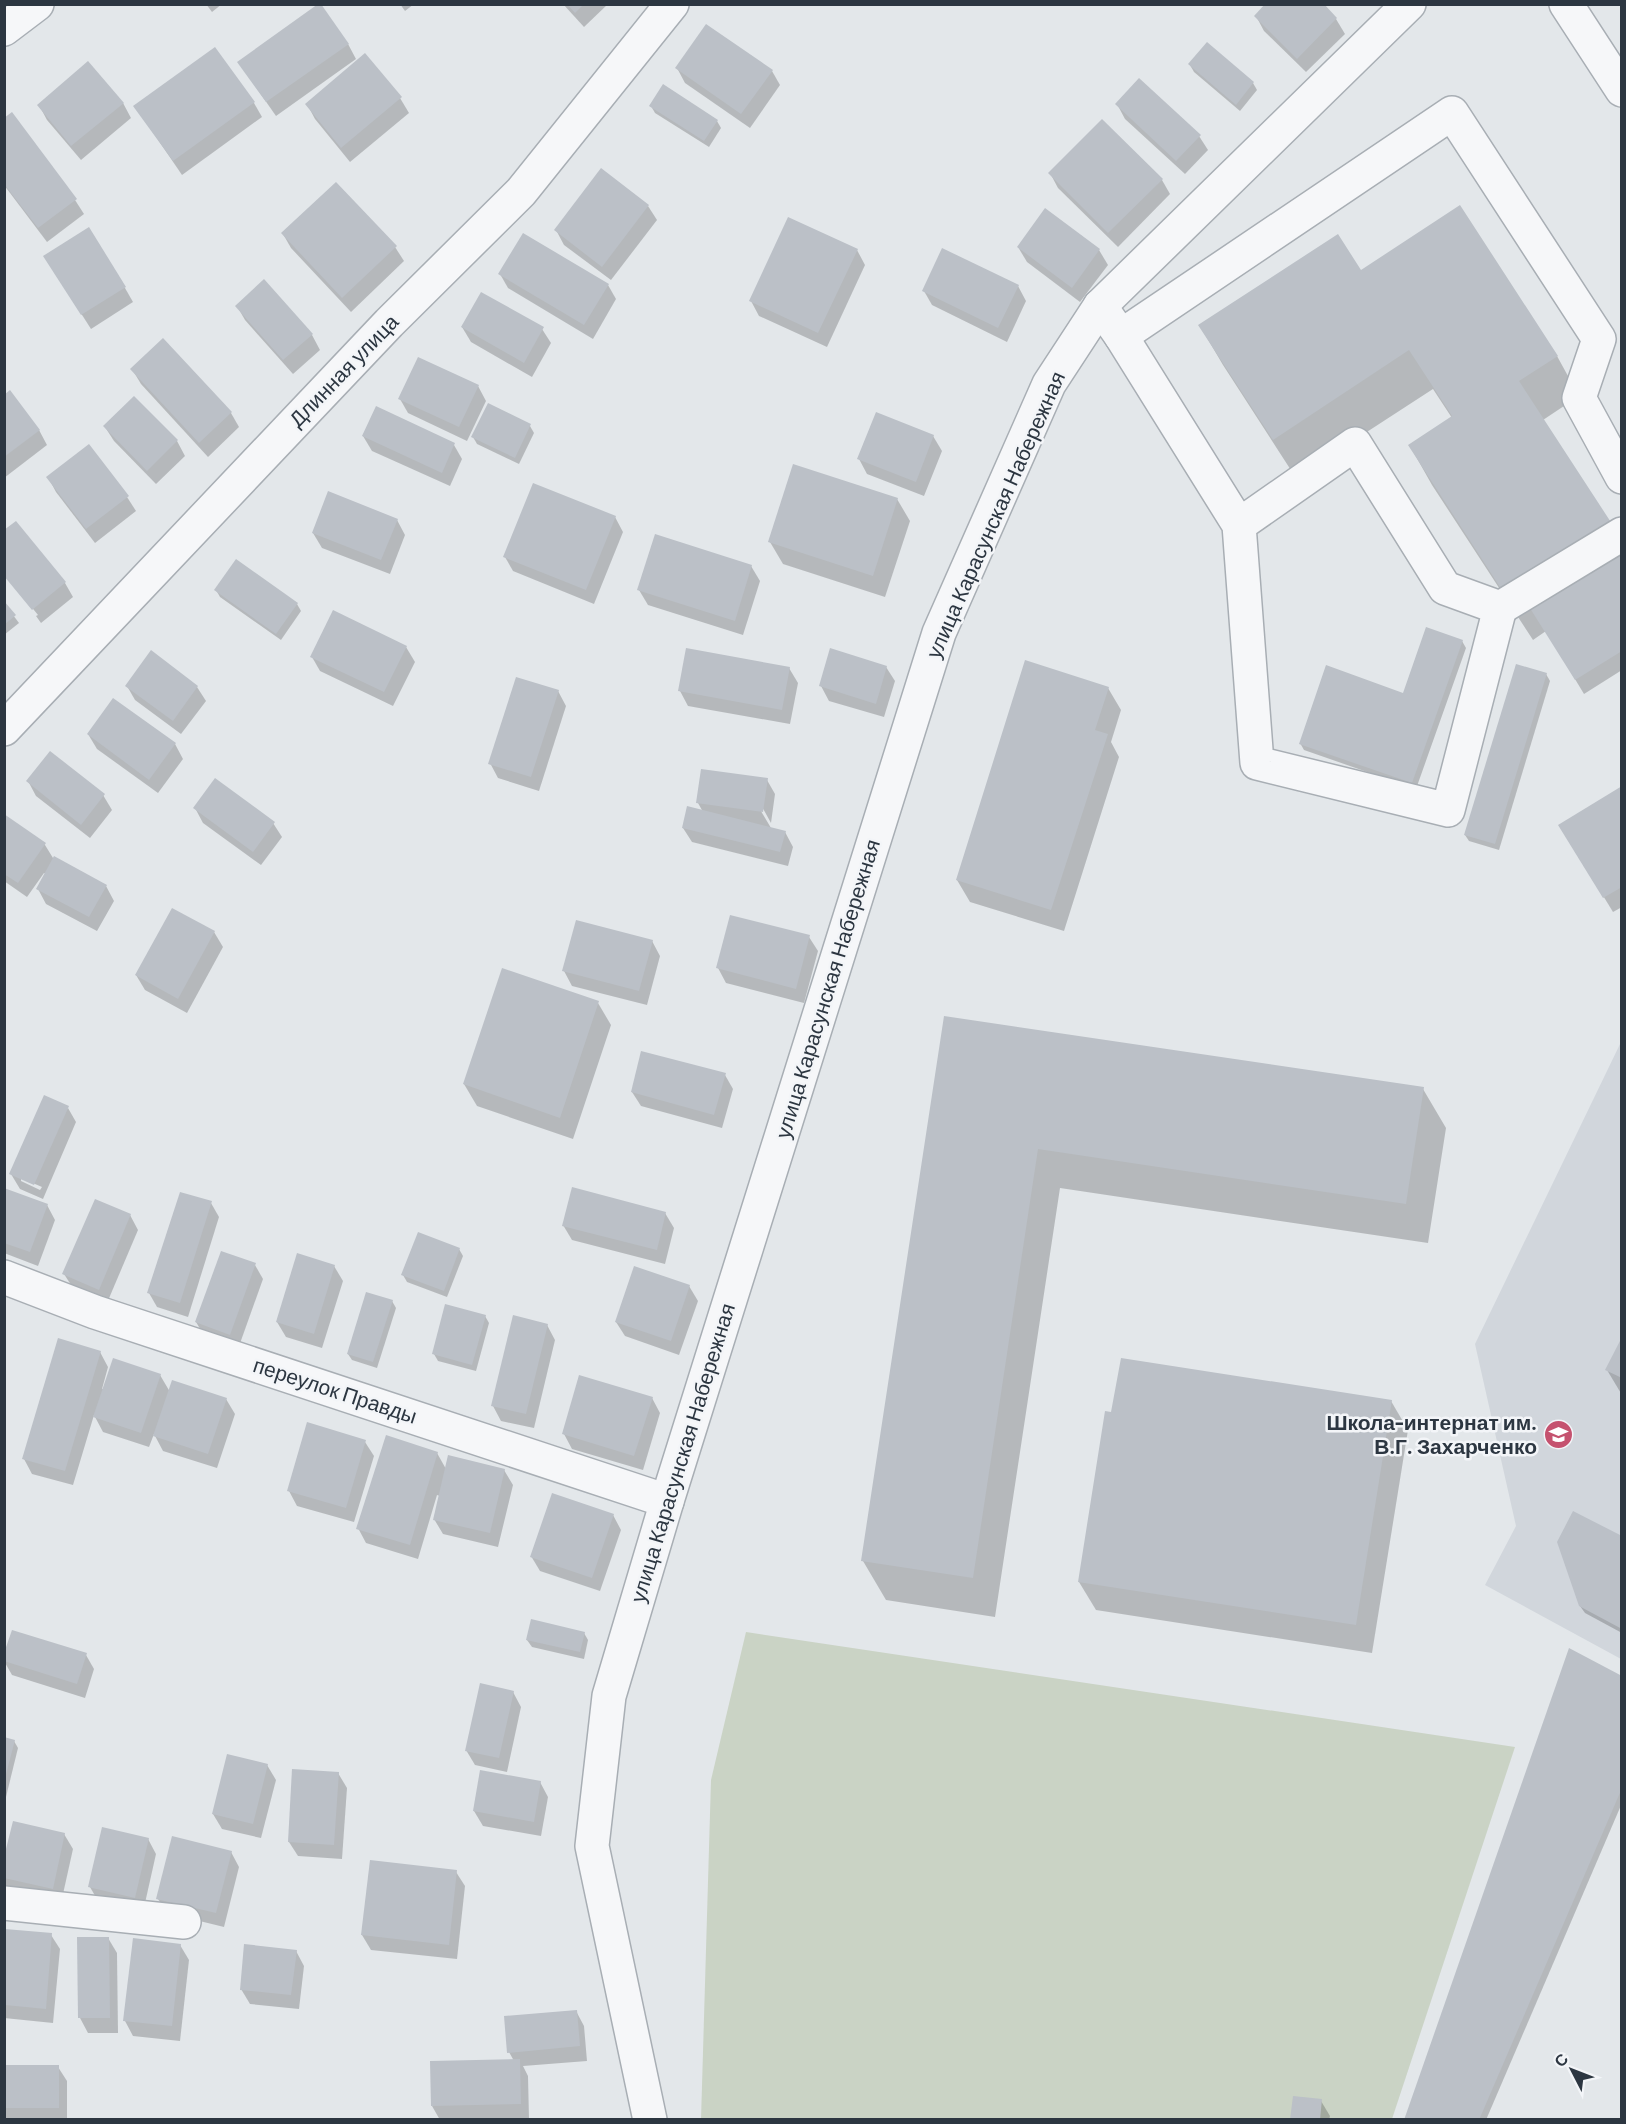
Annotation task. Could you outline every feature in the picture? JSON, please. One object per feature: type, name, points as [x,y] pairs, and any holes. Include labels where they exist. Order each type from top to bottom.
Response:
[{"type":"street","points":[[4,29],[37,4]]},
{"type":"street","name":"Длинная улица","points":[[4,729],[389,323],[521,192],[672,4]]},
{"type":"street","name":"улица Карасунская Набережная","points":[[650,2120],[592,1846],[609,1696],[667,1501],[939,633],[1049,384],[1100,306],[1409,4]]},
{"type":"street","points":[[1566,4],[1622,90]]},
{"type":"street","points":[[1121,336],[1452,113],[1599,339],[1579,398],[1622,477]]},
{"type":"street","points":[[1100,306],[1239,525],[1257,764],[1448,810],[1500,608],[1622,534]]},
{"type":"street","points":[[1239,525],[1355,444],[1445,588],[1500,608]]},
{"type":"street","name":"переулок Правды","points":[[4,1277],[95,1312],[667,1501]]},
{"type":"street","points":[[4,1903],[184,1922]]},
{"type":"shaded area","name":"Школа-интернат им. В.Г. Захарченко","points":[[1621,1042],[1621,1659],[1485,1585],[1516,1526],[1475,1344]]},
{"type":"green space","points":[[746,1632],[1515,1747],[1392,2119],[701,2120],[711,1780]]},
{"type":"building","points":[[321,4],[349,44],[266,102],[237,62]]},
{"type":"building","points":[[567,4],[584,4],[575,13]]},
{"type":"building","points":[[1265,4],[1324,4],[1337,18],[1297,59],[1254,16]]},
{"type":"building","points":[[706,24],[773,70],[741,114],[675,68]]},
{"type":"building","points":[[1207,42],[1254,82],[1236,105],[1188,64]]},
{"type":"building","points":[[215,47],[255,102],[173,161],[133,106]]},
{"type":"building","points":[[365,53],[402,97],[341,148],[305,104]]},
{"type":"building","points":[[88,61],[124,103],[71,146],[37,105]]},
{"type":"building","points":[[1139,78],[1201,135],[1176,161],[1115,104]]},
{"type":"building","points":[[663,84],[718,120],[704,141],[649,106]]},
{"type":"building","points":[[12,112],[77,199],[38,228],[4,184],[4,118]]},
{"type":"building","points":[[1102,119],[1163,179],[1108,233],[1048,173]]},
{"type":"building","points":[[601,168],[649,205],[602,267],[554,230]]},
{"type":"building","points":[[336,182],[397,246],[342,298],[281,233]]},
{"type":"building","points":[[1460,205],[1558,356],[1519,381],[1616,530],[1509,601],[1408,445],[1452,416],[1409,350],[1273,440],[1198,325],[1338,234],[1361,270]]},
{"type":"building","points":[[1045,208],[1100,249],[1072,288],[1017,247]]},
{"type":"building","points":[[788,217],[858,249],[818,333],[749,301]]},
{"type":"building","points":[[89,227],[126,287],[81,315],[43,256]]},
{"type":"building","points":[[523,233],[609,284],[584,325],[498,274]]},
{"type":"building","points":[[942,248],[1019,285],[998,328],[922,291]]},
{"type":"building","points":[[264,279],[313,334],[283,360],[235,306]]},
{"type":"building","points":[[481,292],[544,327],[524,363],[461,327]]},
{"type":"building","points":[[163,338],[232,412],[199,443],[130,369]]},
{"type":"building","points":[[418,357],[479,385],[459,427],[398,399]]},
{"type":"building","points":[[10,390],[40,430],[4,457],[4,395]]},
{"type":"building","points":[[134,396],[178,440],[147,471],[103,426]]},
{"type":"building","points":[[488,403],[531,424],[515,458],[471,437]]},
{"type":"building","points":[[376,406],[455,443],[442,473],[362,436]]},
{"type":"building","points":[[876,412],[934,435],[916,482],[857,459]]},
{"type":"building","points":[[89,444],[129,496],[86,529],[46,477]]},
{"type":"building","points":[[793,464],[898,498],[873,576],[768,542]]},
{"type":"building","points":[[533,483],[616,516],[586,590],[503,557]]},
{"type":"building","points":[[328,491],[398,519],[381,560],[312,533]]},
{"type":"building","points":[[16,521],[66,582],[32,610],[4,576],[4,530]]},
{"type":"building","points":[[655,534],[752,565],[735,621],[637,590]]},
{"type":"building","points":[[1622,547],[1622,651],[1575,680],[1528,605]]},
{"type":"building","points":[[236,559],[298,603],[276,634],[214,590]]},
{"type":"building","points":[[4,601],[16,615],[4,625]]},
{"type":"building","points":[[333,610],[407,646],[384,692],[310,657]]},
{"type":"building","points":[[1426,627],[1463,640],[1412,783],[1299,744],[1326,665],[1403,693]]},
{"type":"building","points":[[686,648],[790,667],[782,710],[678,691]]},
{"type":"building","points":[[830,648],[887,666],[876,704],[819,686]]},
{"type":"building","points":[[151,650],[198,686],[173,721],[125,686]]},
{"type":"building","points":[[1025,660],[1109,687],[1095,730],[1108,734],[1051,910],[956,880]]},
{"type":"building","points":[[1516,664],[1547,673],[1495,844],[1464,835]]},
{"type":"building","points":[[516,677],[559,690],[531,777],[488,764]]},
{"type":"building","points":[[113,698],[176,743],[149,780],[87,734]]},
{"type":"building","points":[[50,751],[105,794],[81,825],[26,781]]},
{"type":"building","points":[[701,769],[768,778],[763,812],[696,803]]},
{"type":"building","points":[[215,778],[275,822],[253,852],[193,808]]},
{"type":"building","points":[[1622,786],[1622,887],[1603,898],[1558,825]]},
{"type":"building","points":[[687,806],[786,831],[780,852],[682,828]]},
{"type":"building","points":[[4,814],[46,843],[18,883],[4,874]]},
{"type":"building","points":[[54,856],[107,885],[89,917],[36,889]]},
{"type":"building","points":[[172,908],[215,931],[178,999],[135,975]]},
{"type":"building","points":[[730,915],[810,935],[796,989],[716,968]]},
{"type":"building","points":[[576,920],[653,940],[639,991],[562,971]]},
{"type":"building","points":[[502,968],[599,1001],[560,1118],[463,1084]]},
{"type":"building","points":[[944,1016],[1424,1087],[1406,1204],[1038,1149],[973,1578],[861,1561]]},
{"type":"building","points":[[641,1051],[726,1073],[714,1115],[631,1092]]},
{"type":"building","points":[[44,1095],[69,1106],[34,1185],[9,1174]]},
{"type":"building","points":[[572,1187],[666,1212],[657,1250],[562,1226]]},
{"type":"building","points":[[4,1188],[48,1204],[30,1252],[4,1243]]},
{"type":"building","points":[[180,1192],[212,1201],[180,1303],[147,1293]]},
{"type":"building","points":[[95,1199],[131,1214],[99,1290],[62,1274]]},
{"type":"building","points":[[418,1232],[460,1248],[444,1291],[401,1275]]},
{"type":"building","points":[[221,1251],[256,1263],[230,1335],[195,1322]]},
{"type":"building","points":[[297,1253],[335,1265],[314,1334],[276,1322]]},
{"type":"building","points":[[634,1266],[690,1285],[671,1341],[615,1322]]},
{"type":"building","points":[[366,1292],[393,1300],[373,1362],[347,1354]]},
{"type":"building","points":[[445,1304],[486,1315],[472,1365],[432,1354]]},
{"type":"building","points":[[513,1315],[548,1324],[526,1414],[491,1406]]},
{"type":"building","points":[[1622,1337],[1622,1378],[1605,1370]]},
{"type":"building","points":[[58,1338],[101,1351],[65,1471],[22,1459]]},
{"type":"building","points":[[113,1358],[161,1374],[141,1433],[93,1417]]},
{"type":"building","points":[[1121,1358],[1392,1400],[1356,1625],[1078,1582],[1105,1411],[1111,1412]]},
{"type":"building","points":[[579,1375],[653,1397],[634,1456],[562,1434]]},
{"type":"building","points":[[172,1380],[227,1398],[208,1454],[153,1436]]},
{"type":"building","points":[[307,1422],[366,1440],[346,1508],[287,1491]]},
{"type":"building","points":[[386,1435],[438,1452],[410,1545],[356,1529]]},
{"type":"building","points":[[448,1455],[505,1469],[490,1533],[433,1520]]},
{"type":"building","points":[[552,1493],[614,1514],[592,1578],[530,1557]]},
{"type":"building","points":[[1573,1511],[1622,1536],[1622,1629],[1579,1606],[1557,1542]]},
{"type":"building","points":[[531,1619],[585,1632],[580,1652],[526,1640]]},
{"type":"building","points":[[12,1630],[87,1653],[77,1684],[4,1661],[4,1653]]},
{"type":"building","points":[[1569,1648],[1622,1676],[1622,1788],[1479,2120],[1404,2120]]},
{"type":"building","points":[[480,1683],[514,1691],[499,1758],[465,1751]]},
{"type":"building","points":[[4,1737],[15,1740],[5,1778],[4,1778]]},
{"type":"building","points":[[227,1754],[268,1764],[253,1824],[212,1814]]},
{"type":"building","points":[[292,1769],[339,1772],[334,1845],[288,1842]]},
{"type":"building","points":[[480,1770],[541,1781],[534,1822],[473,1811]]},
{"type":"building","points":[[13,1821],[65,1833],[53,1889],[4,1878],[4,1857]]},
{"type":"building","points":[[102,1827],[149,1838],[135,1898],[88,1887]]},
{"type":"building","points":[[172,1836],[232,1851],[216,1913],[156,1899]]},
{"type":"building","points":[[370,1860],[457,1870],[449,1945],[361,1935]]},
{"type":"building","points":[[5,1929],[52,1933],[46,2009],[5,2005]]},
{"type":"building","points":[[77,1937],[109,1937],[110,2018],[78,2018]]},
{"type":"building","points":[[133,1938],[181,1944],[172,2026],[123,2021]]},
{"type":"building","points":[[244,1944],[297,1950],[291,1995],[240,1990]]},
{"type":"building","points":[[577,2010],[580,2046],[507,2053],[504,2016]]},
{"type":"building","points":[[520,2059],[521,2104],[431,2106],[430,2061]]},
{"type":"building","points":[[4,2065],[59,2065],[59,2108],[4,2108]]},
{"type":"building","points":[[1293,2096],[1322,2099],[1320,2120],[1290,2120]]},
{"type":"place","name":"Школа-интернат им. В.Г. Захарченко","points":[[1558,1435]]}]
